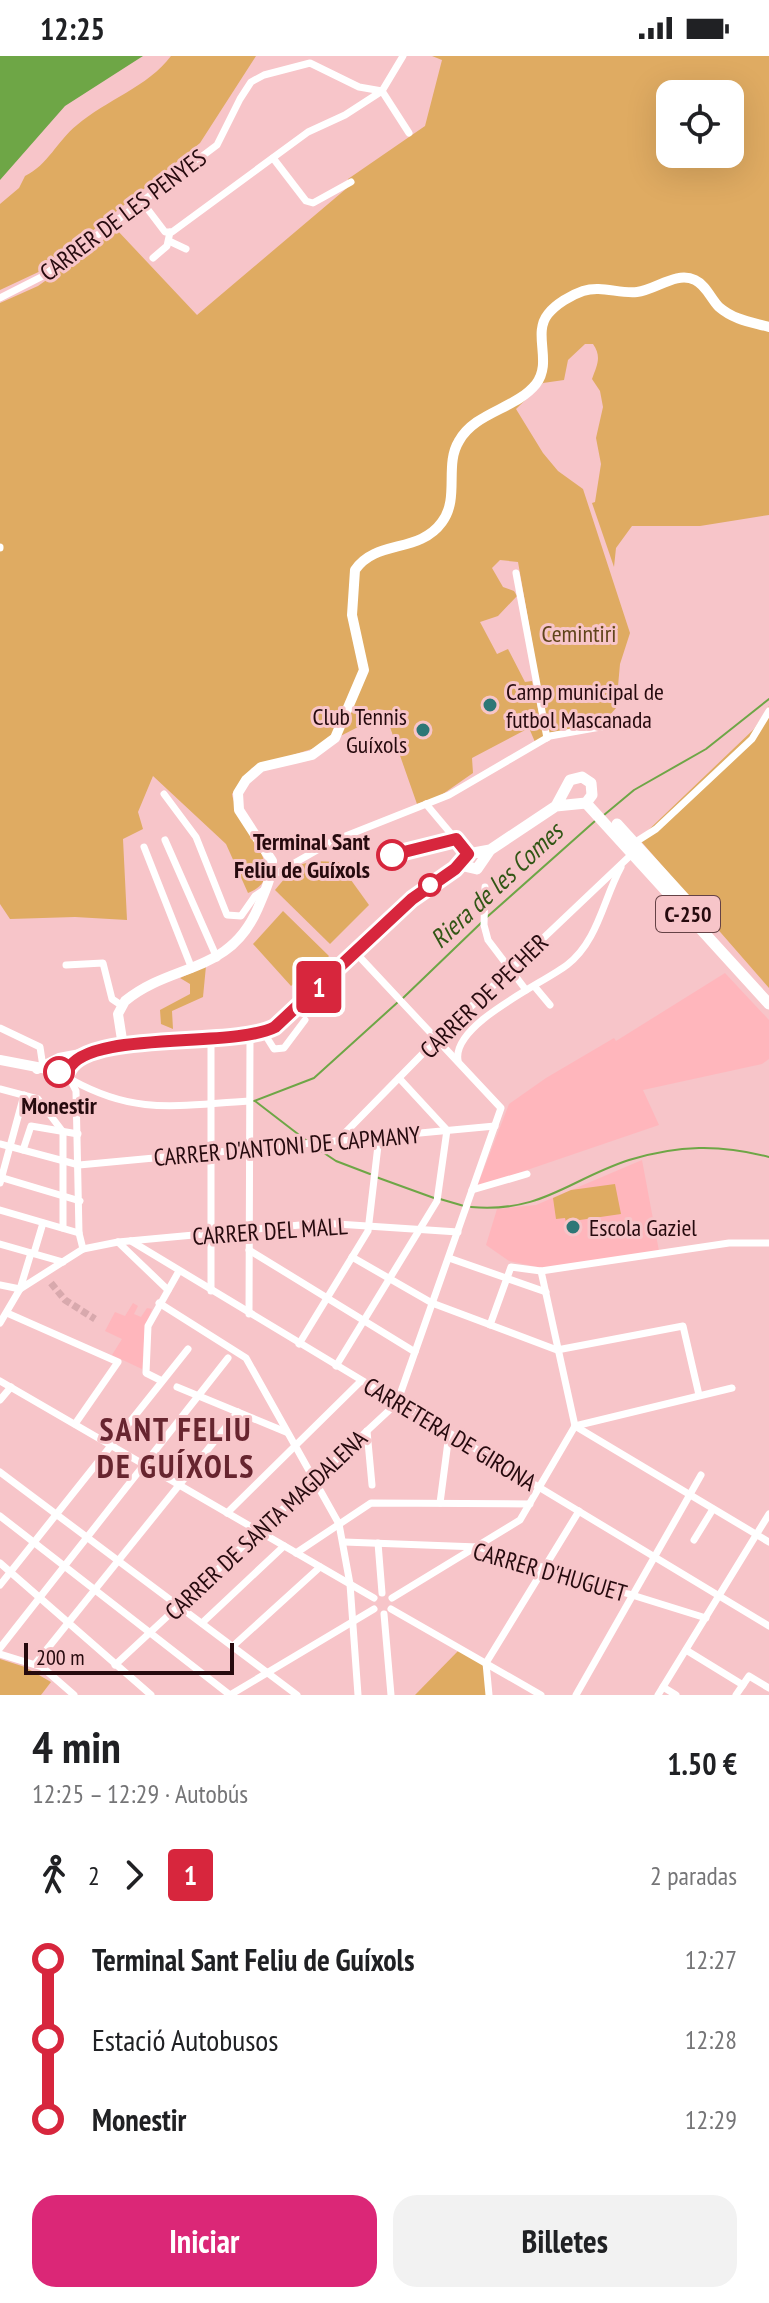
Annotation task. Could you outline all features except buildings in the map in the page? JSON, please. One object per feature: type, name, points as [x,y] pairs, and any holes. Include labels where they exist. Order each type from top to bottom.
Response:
[{"type":"main road","points":[[123,1046],[118,1014],[121,1005],[136,993],[217,958],[247,932],[270,877],[269,853],[239,810],[237,798],[242,785],[261,767],[312,755],[335,738],[364,670],[352,615],[355,570],[373,552],[422,540],[441,523],[451,501],[454,451],[458,441],[477,423],[529,391],[537,382],[544,365],[542,331],[548,315],[585,290],[638,292],[685,277],[699,282],[731,316],[769,327]]},
{"type":"main road","name":"C-250","points":[[565,792],[570,780],[582,777],[592,785],[589,800],[769,993]]},
{"type":"main road","points":[[0,1060],[40,1068],[65,1068],[79,1056],[123,1046],[250,1037],[264,1033],[304,1002],[412,899],[556,806],[565,792],[573,803]]},
{"type":"main road","points":[[556,806],[589,800]]},
{"type":"main road","name":"C-250","points":[[635,848],[769,1004]]},
{"type":"street","points":[[153,258],[170,236],[308,132],[345,115],[382,91],[403,56]]},
{"type":"street","name":"CARRER DE LES PENYES","points":[[0,298],[43,276],[217,145],[251,82],[308,60],[359,87],[382,91]]},
{"type":"street","points":[[382,91],[409,133]]},
{"type":"street","points":[[273,158],[306,201],[313,203],[351,182]]},
{"type":"street","points":[[143,203],[165,232],[186,249]]},
{"type":"street","points":[[516,573],[547,738]]},
{"type":"street","name":"CARRER DE PECHER","points":[[338,1140],[437,1039],[752,739],[769,711]]},
{"type":"street","points":[[270,877],[333,841],[388,816],[449,795],[547,738],[606,726]]},
{"type":"street","points":[[164,794],[196,837],[227,915],[241,916],[255,896],[266,889]]},
{"type":"street","points":[[426,804],[468,861]]},
{"type":"street","points":[[165,840],[217,958]]},
{"type":"street","points":[[144,847],[192,969]]},
{"type":"street","points":[[458,1062],[459,1046],[475,1027],[578,954],[596,927],[616,876],[635,848]]},
{"type":"street","points":[[485,887],[484,925],[488,940],[510,970],[550,1005]]},
{"type":"street","points":[[355,952],[458,1062]]},
{"type":"street","points":[[66,965],[103,963],[112,999],[121,1005]]},
{"type":"street","points":[[264,1033],[274,1049],[284,1048],[305,1020]]},
{"type":"street","points":[[0,1028],[40,1047],[40,1068]]},
{"type":"street","points":[[249,1314],[250,1037]]},
{"type":"street","points":[[211,1038],[211,1291]]},
{"type":"street","name":"CARRER DE SANTA MAGDALENA","points":[[115,1665],[397,1403],[501,1108],[458,1062]]},
{"type":"street","points":[[65,1068],[110,1099],[143,1107],[249,1101]]},
{"type":"street","points":[[0,1285],[21,1289],[48,1278],[63,1262],[83,1249],[79,1233],[78,1134],[65,1068]]},
{"type":"street","points":[[336,1366],[437,1199],[447,1130],[399,1078]]},
{"type":"street","points":[[0,1089],[38,1099],[63,1132],[63,1228]]},
{"type":"street","points":[[24,1095],[0,1179],[80,1201]]},
{"type":"street","points":[[23,1150],[31,1126],[78,1134]]},
{"type":"street","name":"CARRER D'ANTONI DE CAPMANY","points":[[0,1144],[79,1165],[495,1126]]},
{"type":"street","points":[[299,1344],[369,1225],[379,1137]]},
{"type":"street","points":[[472,1190],[527,1174]]},
{"type":"street","points":[[0,1210],[79,1233]]},
{"type":"street","points":[[0,1323],[21,1289],[43,1223]]},
{"type":"street","name":"CARRER DEL MALL","points":[[83,1249],[118,1242],[322,1223],[420,1227],[458,1232]]},
{"type":"street","name":"CARRETERA DE GIRONA","points":[[131,1241],[769,1626]]},
{"type":"street","points":[[118,1242],[168,1290]]},
{"type":"street","points":[[490,1325],[511,1267],[541,1271],[729,1243],[769,1243]]},
{"type":"street","points":[[0,1244],[63,1262]]},
{"type":"street","points":[[249,1250],[415,1352]]},
{"type":"street","points":[[352,1257],[432,1303],[557,1350],[683,1326],[699,1395]]},
{"type":"street","points":[[449,1258],[546,1292]]},
{"type":"street","points":[[162,1381],[146,1373],[148,1326],[179,1271]]},
{"type":"street","points":[[0,1381],[350,1584],[392,1598],[520,1520],[575,1426],[541,1271]]},
{"type":"street","points":[[159,1303],[246,1358],[339,1524],[350,1584],[358,1695]]},
{"type":"street","points":[[7,1313],[118,1362],[75,1424]]},
{"type":"street","points":[[0,1585],[188,1349]]},
{"type":"street","points":[[74,1695],[35,1664],[0,1651],[63,1566],[228,1358]]},
{"type":"street","points":[[227,1513],[361,1381]]},
{"type":"street","points":[[0,1400],[11,1387]]},
{"type":"street","points":[[177,1387],[286,1432]]},
{"type":"street","points":[[575,1426],[732,1388]]},
{"type":"street","points":[[35,1664],[238,1412]]},
{"type":"street","points":[[575,1426],[769,1542]]},
{"type":"street","points":[[367,1431],[372,1485]]},
{"type":"street","points":[[440,1503],[449,1434]]},
{"type":"street","points":[[0,1472],[297,1695]]},
{"type":"street","points":[[576,1695],[701,1475]]},
{"type":"street","points":[[296,1553],[371,1503],[530,1504]]},
{"type":"street","points":[[694,1540],[713,1509]]},
{"type":"street","points":[[489,1695],[486,1663],[579,1511]]},
{"type":"street","points":[[658,1695],[769,1514]]},
{"type":"street","points":[[0,1516],[230,1695],[374,1609],[378,1595],[378,1543]]},
{"type":"street","name":"CARRER D'HUGUET","points":[[344,1542],[478,1547],[706,1618]]},
{"type":"street","points":[[202,1623],[284,1546]]},
{"type":"street","points":[[0,1563],[151,1695]]},
{"type":"street","points":[[233,1646],[320,1567]]},
{"type":"street","points":[[391,1695],[388,1612],[392,1598]]},
{"type":"street","points":[[374,1609],[388,1612],[541,1695]]},
{"type":"street","points":[[686,1650],[743,1685]]},
{"type":"street","points":[[736,1695],[749,1676],[768,1685]]},
{"type":"street","points":[[663,1687],[676,1695]]},
{"type":"shaded area","points":[[0,56],[143,56],[65,106],[0,180]]},
{"type":"shaded area","points":[[725,973],[769,1020],[769,1059],[762,1064],[643,1090],[659,1125],[477,1187],[509,1104],[546,1078],[614,1038],[616,1041]]},
{"type":"shaded area","name":"Escola Gaziel","points":[[642,1160],[659,1251],[542,1268],[509,1261],[486,1245],[497,1209],[536,1205]]},
{"type":"shaded area","points":[[133,1303],[138,1306],[134,1314],[141,1317],[147,1308],[152,1309],[145,1327],[142,1369],[112,1355],[122,1339],[105,1331],[115,1312],[125,1316]]},
{"type":"green space","points":[[171,56],[256,56],[200,143],[47,268],[0,290],[0,204],[19,188],[25,176],[40,166],[77,125],[139,85]]},
{"type":"green space","name":"Cemintiri","points":[[432,56],[769,56],[769,515],[700,526],[632,526],[616,548],[614,567],[592,503],[595,502],[601,464],[596,438],[603,407],[600,391],[592,379],[598,361],[597,353],[593,344],[585,344],[568,360],[564,380],[543,383],[516,409],[558,471],[583,489],[630,633],[620,664],[616,708],[602,724],[548,733],[518,562],[500,560],[492,568],[503,587],[514,591],[517,596],[498,616],[480,622],[497,654],[508,649],[525,682],[532,681],[544,737],[535,742],[529,728],[472,758],[473,773],[440,796],[417,804],[384,710],[377,709],[364,717],[358,727],[321,746],[252,768],[232,794],[264,862],[265,874],[261,885],[248,893],[226,844],[153,776],[138,812],[143,829],[123,839],[127,920],[75,917],[10,919],[0,904],[0,303],[38,286],[117,230],[197,315],[347,188],[348,179],[425,126],[442,60]]},
{"type":"green space","points":[[769,706],[769,988],[639,839],[754,729]]},
{"type":"green space","points":[[314,861],[338,862],[369,905],[330,944],[275,890],[295,866]]},
{"type":"green space","points":[[283,911],[329,956],[314,973],[306,972],[291,986],[253,944]]},
{"type":"green space","points":[[206,966],[203,997],[172,1011],[173,1029],[161,1024],[160,1010],[190,994],[190,984],[180,978]]},
{"type":"green space","points":[[615,1184],[621,1214],[566,1222],[565,1218],[556,1219],[553,1198],[571,1190]]},
{"type":"green space","points":[[459,1650],[484,1664],[487,1695],[415,1695]]},
{"type":"green space","points":[[0,1659],[25,1667],[51,1682],[41,1695],[0,1695]]},
{"type":"waterway","name":"Riera de les Comes","points":[[604,815],[634,790],[706,749],[769,699]]},
{"type":"waterway","name":"Riera de les Comes","points":[[487,917],[595,821]]},
{"type":"waterway","name":"Riera de les Comes","points":[[403,998],[482,922]]},
{"type":"waterway","name":"Riera de les Comes","points":[[254,1101],[314,1078],[398,1002]]},
{"type":"waterway","points":[[255,1101],[307,1141]]},
{"type":"waterway","points":[[312,1145],[336,1161],[370,1174]]},
{"type":"waterway","points":[[471,1207],[496,1208],[536,1200],[629,1160],[665,1151],[716,1148],[769,1157]]},
{"type":"waterway","points":[[376,1177],[434,1198]]},
{"type":"waterway","points":[[440,1199],[464,1206]]},
{"type":"tunnel","points":[[51,1283],[65,1300],[95,1319]]},
{"type":"bus line","name":"1","points":[[59,1072],[68,1070],[73,1060],[81,1055],[123,1046],[169,1040],[250,1037],[275,1027],[412,899],[455,869],[468,854],[456,839],[392,855]]},
{"type":"place","name":"Camp municipal de futbol Mascanada","points":[[490,705]]},
{"type":"place","name":"Club Tennis Guíxols","points":[[423,730]]},
{"type":"place","name":"Terminal Sant Feliu de Guíxols","points":[[392,855]]},
{"type":"place","name":"Monestir","points":[[59,1072]]},
{"type":"place","name":"Escola Gaziel","points":[[573,1227]]},
{"type":"district","name":"SANT FELIU DE GUÍXOLS","points":[[176,1448]]}]
